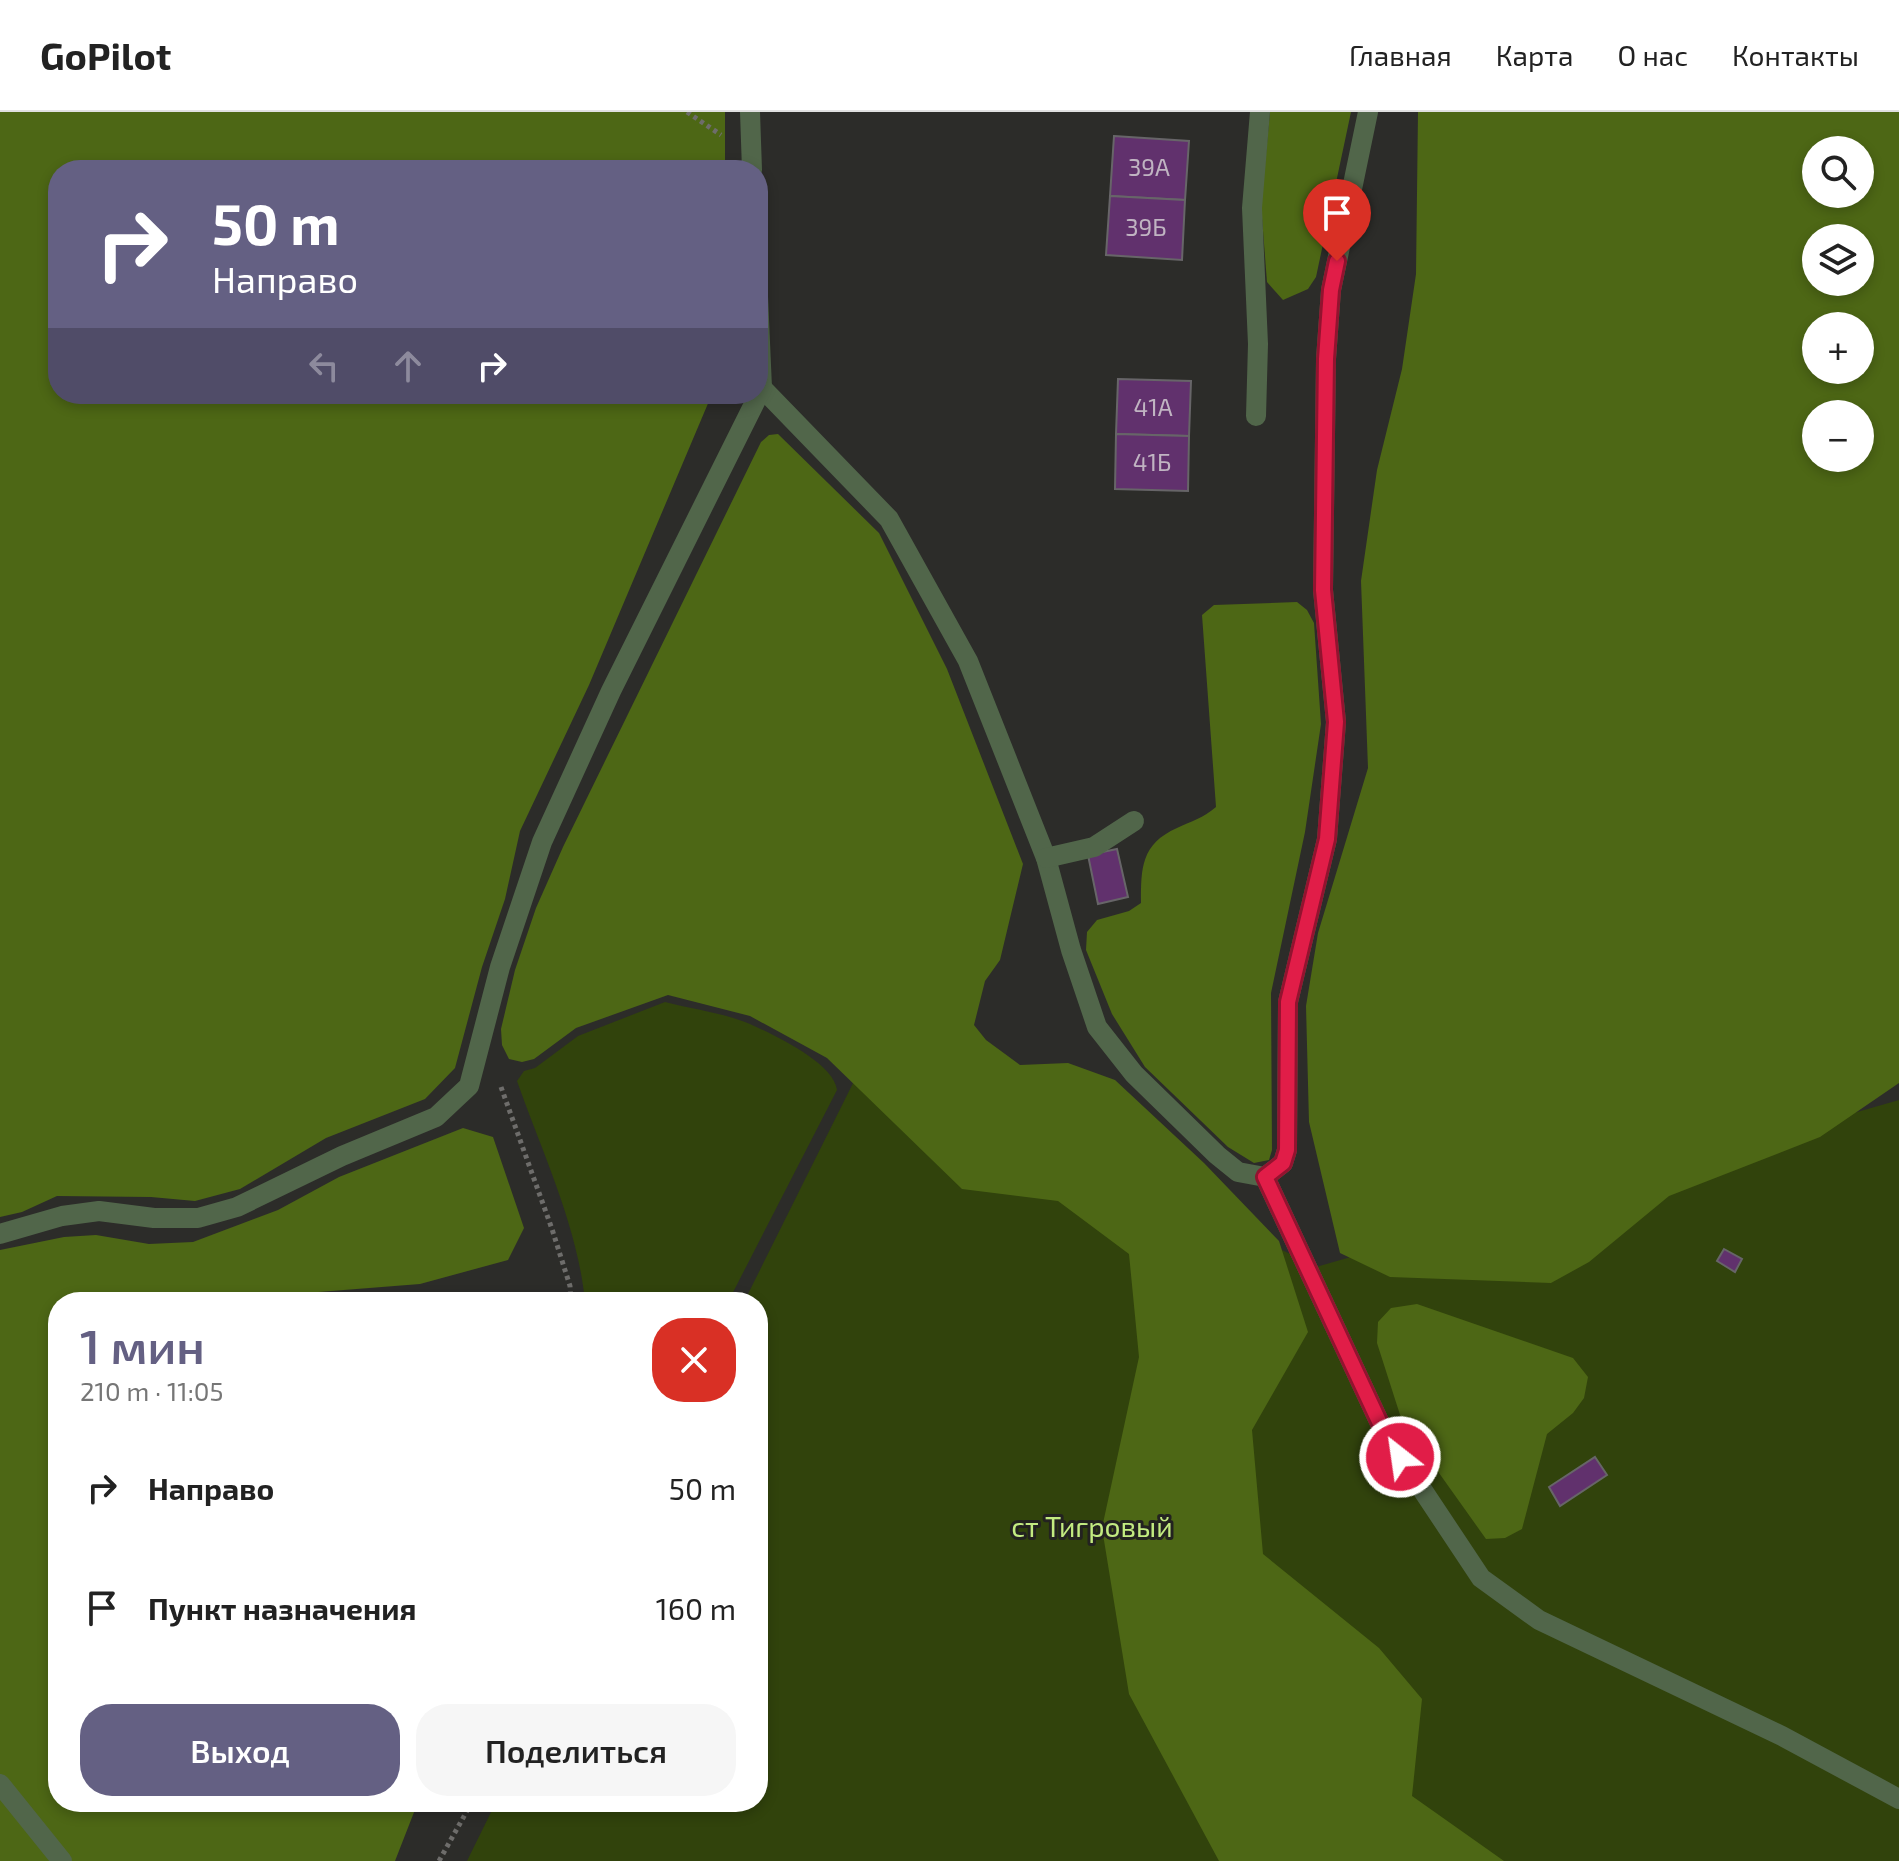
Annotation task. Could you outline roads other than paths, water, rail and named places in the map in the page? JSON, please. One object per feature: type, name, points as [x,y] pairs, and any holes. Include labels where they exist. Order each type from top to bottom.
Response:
[{"type":"street","points":[[750,112],[752,160]]},
{"type":"street","points":[[1256,416],[1258,344],[1252,208],[1260,112]]},
{"type":"street","points":[[768,394],[889,519],[968,661],[1046,858],[1071,950],[1097,1027],[1134,1074],[1217,1155],[1238,1172],[1265,1177],[1283,1163],[1287,1150],[1288,1002],[1327,839],[1336,722],[1323,590],[1326,359],[1331,290],[1368,112]]},
{"type":"street","points":[[0,1234],[62,1216],[99,1211],[154,1218],[198,1218],[237,1207],[342,1156],[436,1117],[469,1086],[500,967],[542,842],[611,691],[754,404]]},
{"type":"street","points":[[1046,858],[1094,847],[1134,821]]},
{"type":"street","points":[[1265,1177],[1384,1432],[1481,1578],[1539,1620],[1782,1736],[1899,1799]]},
{"type":"street","points":[[0,1784],[62,1861]]},
{"type":"park label","name":"ст Тигровый","points":[[1092,1527]]}]
